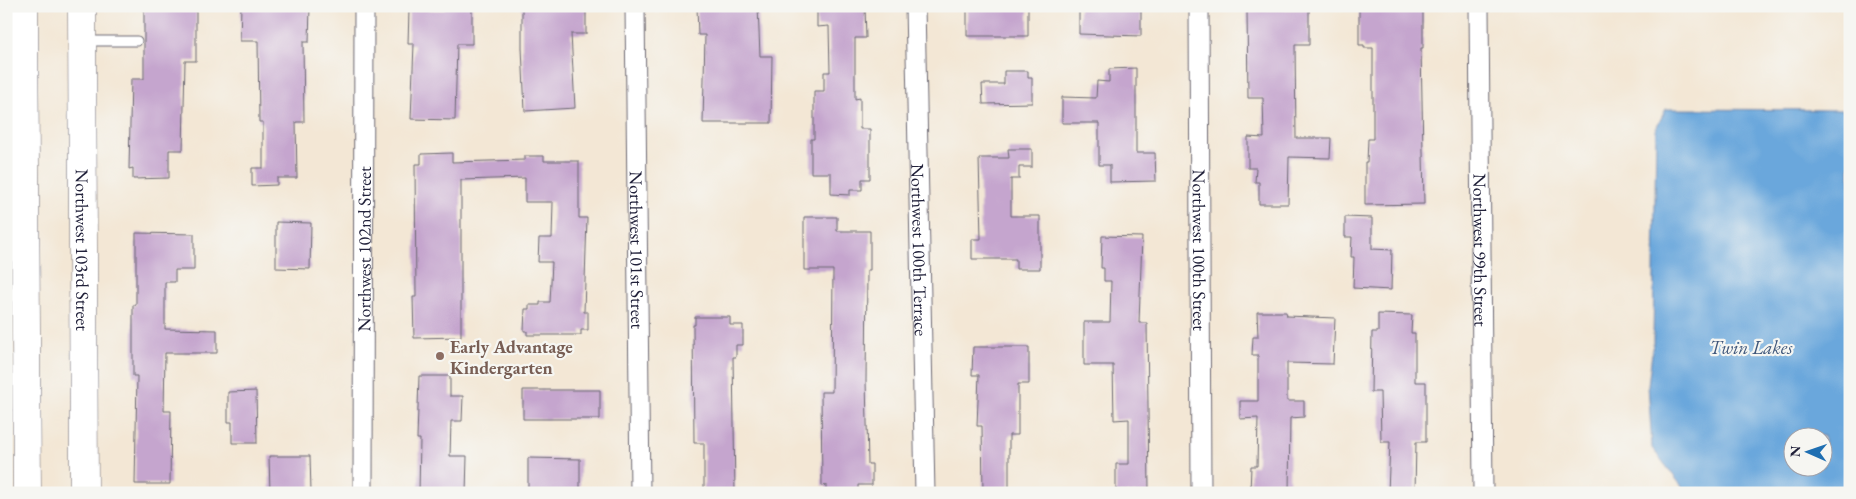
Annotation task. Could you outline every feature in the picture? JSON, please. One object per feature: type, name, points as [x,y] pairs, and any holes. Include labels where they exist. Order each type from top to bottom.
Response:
[{"type":"main road","points":[[24,6],[16,292],[27,493]]},
{"type":"main road","name":"Northwest 103rd Street","points":[[82,6],[84,493]]},
{"type":"street","name":"Northwest 102nd Street","points":[[364,6],[364,493]]},
{"type":"street","name":"Northwest 101st Street","points":[[634,6],[640,493]]},
{"type":"street","name":"Northwest 100th Terrace","points":[[915,6],[925,493]]},
{"type":"street","name":"Northwest 100th Street","points":[[1199,6],[1201,493]]},
{"type":"street","name":"Northwest 99th Street","points":[[1479,6],[1483,493]]},
{"type":"lane","points":[[82,42],[137,41]]},
{"type":"water","name":"Twin Lakes","points":[[1666,109],[1850,110],[1850,493],[1714,493],[1684,489],[1652,448],[1648,385],[1653,345],[1656,128]]},
{"type":"building","points":[[144,6],[196,6],[196,61],[185,61],[183,150],[169,150],[169,178],[133,179],[133,168],[129,169],[131,79],[144,79]]},
{"type":"building","points":[[241,6],[310,6],[309,42],[303,42],[304,122],[296,122],[297,178],[277,178],[277,185],[252,186],[252,168],[263,168],[263,122],[259,122],[258,41],[240,41]]},
{"type":"building","points":[[445,6],[472,6],[472,44],[457,44],[455,120],[411,119],[414,44],[408,44],[409,10],[445,10]]},
{"type":"building","points":[[522,6],[586,6],[586,34],[571,34],[575,108],[525,111]]},
{"type":"building","points":[[697,6],[758,6],[760,56],[772,56],[771,123],[703,123],[705,35],[698,35]]},
{"type":"building","points":[[817,6],[865,7],[866,38],[855,38],[855,99],[860,98],[860,129],[870,129],[870,179],[862,179],[862,190],[850,190],[850,195],[831,194],[831,173],[811,173],[811,139],[814,139],[814,91],[824,91],[824,72],[830,72],[829,26],[817,27]]},
{"type":"building","points":[[967,6],[1028,6],[1028,36],[967,36]]},
{"type":"building","points":[[1079,6],[1141,6],[1141,36],[1079,34]]},
{"type":"building","points":[[1359,6],[1423,6],[1423,48],[1421,48],[1424,204],[1365,205],[1365,162],[1367,162],[1368,139],[1373,139],[1373,48],[1364,48],[1364,45],[1359,45]]},
{"type":"building","points":[[1309,9],[1309,45],[1295,45],[1296,138],[1331,138],[1330,158],[1289,157],[1288,204],[1259,204],[1259,182],[1255,182],[1256,168],[1248,168],[1248,137],[1264,138],[1263,98],[1248,98],[1247,10]]},
{"type":"building","points":[[1136,68],[1136,153],[1155,153],[1156,181],[1110,182],[1110,165],[1099,165],[1099,123],[1062,123],[1062,97],[1096,98],[1097,81],[1109,82],[1109,69]]},
{"type":"building","points":[[1004,71],[1028,71],[1028,77],[1032,77],[1032,103],[983,104],[982,84],[1004,84]]},
{"type":"building","points":[[1008,149],[1032,149],[1032,167],[1019,167],[1019,179],[1011,179],[1011,216],[1040,216],[1040,269],[1016,269],[1016,259],[972,259],[972,239],[981,239],[979,158],[1009,158]]},
{"type":"building","points":[[452,153],[452,162],[525,160],[525,156],[544,156],[544,161],[579,161],[579,218],[587,218],[584,312],[588,312],[588,330],[581,330],[581,335],[527,335],[527,331],[524,331],[525,309],[529,309],[529,305],[540,305],[540,302],[550,302],[552,262],[538,262],[539,238],[552,238],[553,202],[525,202],[525,178],[461,180],[461,337],[414,338],[413,297],[416,297],[415,164],[421,164],[421,154]]},
{"type":"building","points":[[804,217],[837,217],[837,231],[870,231],[870,270],[867,270],[866,381],[868,464],[872,464],[872,485],[858,485],[858,493],[826,493],[826,485],[822,486],[821,392],[832,392],[833,270],[804,270]]},
{"type":"building","points":[[1345,217],[1372,218],[1372,249],[1392,250],[1391,290],[1353,288],[1354,257],[1351,257],[1352,237],[1345,237]]},
{"type":"building","points":[[276,222],[311,223],[310,269],[276,268]]},
{"type":"building","points":[[136,233],[194,234],[194,270],[175,270],[175,282],[165,282],[165,329],[217,330],[217,353],[165,353],[164,411],[171,411],[170,484],[135,484],[137,376],[133,376],[133,305],[136,305]]},
{"type":"building","points":[[1102,236],[1142,237],[1139,323],[1147,323],[1149,493],[1116,493],[1116,464],[1129,464],[1129,419],[1114,420],[1113,365],[1084,365],[1084,322],[1110,322],[1111,281],[1104,281],[1104,268],[1101,268]]},
{"type":"building","points":[[1257,312],[1286,312],[1287,316],[1335,318],[1333,364],[1287,363],[1287,401],[1304,401],[1304,417],[1290,418],[1289,493],[1250,493],[1251,466],[1257,466],[1258,418],[1240,419],[1240,401],[1258,401],[1258,355],[1252,355],[1253,337],[1258,337]]},
{"type":"building","points":[[1378,314],[1412,315],[1411,333],[1415,333],[1415,382],[1426,382],[1426,442],[1416,442],[1415,493],[1388,493],[1390,442],[1381,442],[1380,392],[1371,392],[1372,332],[1378,332]]},
{"type":"building","points":[[695,317],[730,317],[730,325],[743,325],[743,345],[736,345],[736,357],[733,357],[735,493],[704,493],[704,443],[694,443],[693,325],[695,325]]},
{"type":"building","points":[[973,347],[1029,347],[1029,384],[1018,384],[1018,435],[1009,435],[1009,493],[983,493],[982,426],[977,426],[979,375],[972,375]]},
{"type":"building","points":[[419,376],[450,376],[450,396],[463,396],[462,421],[451,421],[450,456],[467,456],[466,493],[419,493],[420,439],[417,439]]},
{"type":"building","points":[[523,390],[600,390],[600,419],[523,419]]},
{"type":"building","points":[[256,391],[257,443],[232,443],[232,422],[228,422],[228,392]]},
{"type":"building","points":[[269,456],[310,456],[311,491],[308,491],[308,493],[270,493]]},
{"type":"building","points":[[528,458],[580,459],[580,493],[528,493]]},
{"type":"place","name":"Early Advantage Kindergarten","points":[[440,356]]}]
